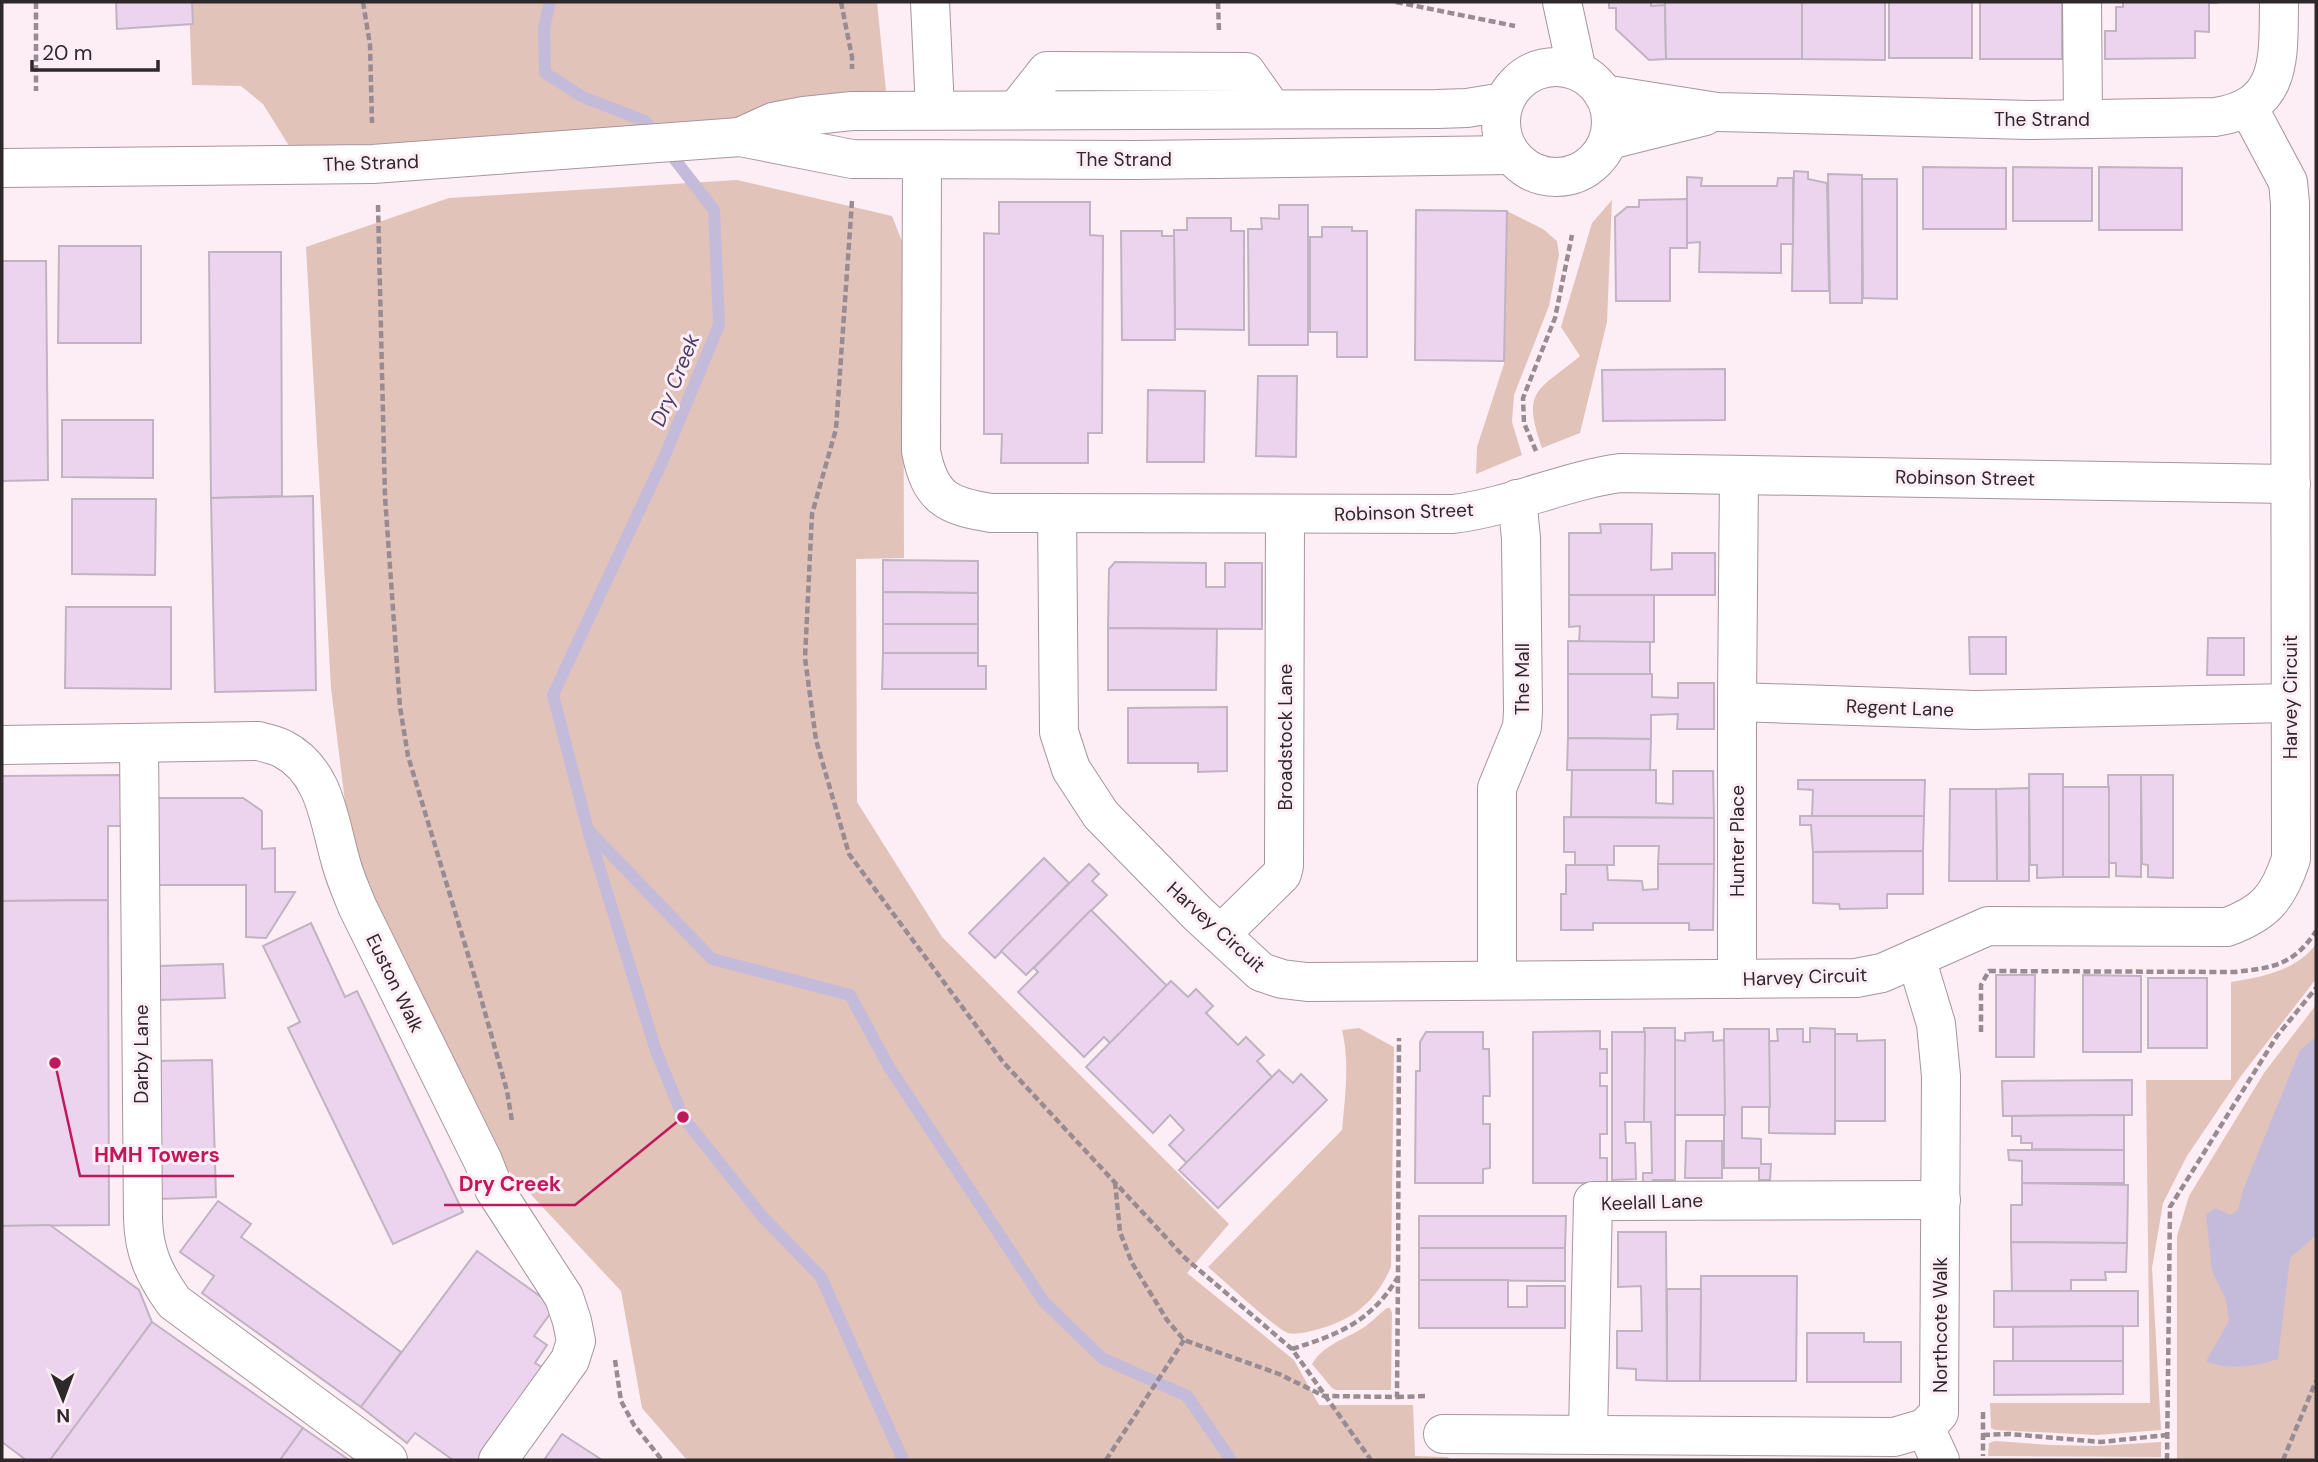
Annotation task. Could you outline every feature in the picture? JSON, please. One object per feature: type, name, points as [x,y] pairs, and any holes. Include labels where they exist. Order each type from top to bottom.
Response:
[{"type":"street","points":[[930,2],[935,110]]},
{"type":"street","points":[[1533,71],[1547,2]]},
{"type":"street","points":[[1562,2],[1590,83],[1609,104],[1609,140],[1596,162],[1579,173],[1556,178],[1534,174],[1517,162],[1505,147],[1500,123],[1504,102],[1513,86],[1533,71],[1554,67],[1590,83]]},
{"type":"street","points":[[2082,2],[2083,119]]},
{"type":"street","points":[[2248,107],[2261,97],[2271,84],[2277,65],[2279,2]]},
{"type":"street","name":"The Strand","points":[[1590,83],[1717,112],[2029,120],[2193,119],[2232,115],[2248,107]]},
{"type":"street","name":"The Strand","points":[[740,137],[773,122],[852,111],[1467,108],[1504,102]]},
{"type":"street","name":"Harvey Circuit","points":[[1057,513],[1059,732],[1071,769],[1101,815],[1261,972],[1282,979],[1307,982],[1856,978],[1882,973],[1988,926],[2227,927],[2252,918],[2268,904],[2283,884],[2291,859],[2291,484],[2303,365],[2288,182],[2248,107]]},
{"type":"street","name":"The Strand","points":[[1609,140],[1717,112]]},
{"type":"street","name":"The Strand","points":[[2,168],[361,164],[740,137],[852,159],[1511,155]]},
{"type":"street","name":"Robinson Street","points":[[922,160],[922,452],[925,470],[941,496],[960,508],[991,513],[1453,514],[1478,511],[1591,477],[1620,473],[2291,484]]},
{"type":"street","points":[[1737,702],[1739,475]]},
{"type":"street","name":"The Mall","points":[[1497,981],[1497,788],[1522,727],[1521,538],[1534,495]]},
{"type":"street","name":"Broadstock Lane","points":[[1221,934],[1282,873],[1284,866],[1284,514]]},
{"type":"street","name":"Regent Lane","points":[[1737,702],[1975,710],[2290,703]]},
{"type":"street","name":"Hunter Place","points":[[1737,702],[1737,979]]},
{"type":"street","name":"Euston Walk","points":[[2,745],[258,741],[282,748],[300,760],[317,782],[357,906],[484,1161],[494,1189],[565,1297],[572,1321],[576,1342],[570,1360],[498,1460]]},
{"type":"street","name":"Darby Lane","points":[[139,743],[143,1219],[144,1240],[152,1265],[157,1278],[174,1301],[388,1460]]},
{"type":"street","name":"Northcote Walk","points":[[1443,1434],[1496,1447],[1588,1433],[1720,1448],[1894,1437],[1933,1444],[1939,1413],[1939,1050],[1936,1024],[1916,958]]},
{"type":"street","name":"Keelall Lane","points":[[1588,1433],[1592,1201],[1941,1200]]},
{"type":"path","points":[[36,2],[36,91]]},
{"type":"path","points":[[363,2],[370,46],[372,134]]},
{"type":"path","points":[[841,2],[852,57],[852,80]]},
{"type":"path","points":[[1396,2],[1515,26]]},
{"type":"path","points":[[852,196],[835,429],[812,514],[805,658],[816,740],[849,854],[1003,1062],[1185,1258],[1292,1349],[1371,1460]]},
{"type":"path","points":[[377,197],[385,497],[402,719],[417,790],[479,991],[507,1091],[514,1132]]},
{"type":"path","points":[[1534,495],[1523,398],[1555,318],[1572,236]]},
{"type":"path","points":[[1981,1040],[1981,985],[1989,971],[2235,972],[2270,968],[2293,956],[2316,931]]},
{"type":"path","points":[[2167,1460],[2170,1207],[2277,1036],[2316,988]]},
{"type":"path","points":[[1115,1181],[1119,1232],[1132,1263],[1167,1320],[1184,1340],[1279,1374],[1324,1396],[1397,1396],[1399,1038]]},
{"type":"path","points":[[1292,1349],[1332,1337],[1360,1321],[1385,1298],[1398,1277]]},
{"type":"path","points":[[1106,1460],[1184,1340]]},
{"type":"path","points":[[614,1356],[621,1401],[634,1425],[662,1460]]},
{"type":"path","points":[[2283,1460],[2316,1381]]},
{"type":"path","points":[[1983,1399],[1983,1460]]},
{"type":"path","points":[[1983,1435],[2010,1434],[2101,1442],[2167,1435]]},
{"type":"shaded area","points":[[189,2],[877,2],[888,111],[301,165],[263,104],[241,86],[192,85]]},
{"type":"shaded area","points":[[737,180],[892,216],[903,244],[904,558],[856,559],[857,802],[942,937],[1229,1224],[1187,1273],[1294,1360],[1319,1405],[1413,1405],[1415,1456],[1447,1457],[1452,1460],[687,1460],[642,1408],[621,1291],[492,1153],[362,880],[345,802],[331,688],[306,247],[449,198]]},
{"type":"shaded area","points":[[1612,200],[1607,322],[1580,433],[1542,448],[1533,414],[1534,402],[1544,385],[1580,356],[1561,327],[1592,223]]},
{"type":"shaded area","points":[[1507,211],[1543,229],[1557,241],[1559,255],[1549,306],[1514,395],[1512,422],[1522,455],[1476,474],[1477,447],[1504,364]]},
{"type":"shaded area","points":[[2316,944],[2316,979],[2241,1076],[2187,1156],[2163,1203],[2152,1268],[2161,1430],[2097,1435],[1991,1428],[1990,1403],[2150,1403],[2146,1080],[2231,1080],[2231,982],[2266,975],[2288,967],[2299,961]]},
{"type":"shaded area","points":[[2316,1005],[2316,1460],[2177,1460],[2177,1236],[2189,1196],[2264,1073]]},
{"type":"shaded area","points":[[1359,1028],[1394,1047],[1391,1267],[1370,1300],[1351,1315],[1315,1330],[1288,1333],[1261,1314],[1208,1267],[1342,1130],[1346,1067],[1342,1030]]},
{"type":"shaded area","points":[[2316,1037],[2316,1235],[2290,1258],[2278,1359],[2242,1366],[2214,1364],[2206,1361],[2229,1321],[2226,1300],[2212,1271],[2206,1214],[2216,1208],[2230,1215],[2238,1210],[2243,1190],[2300,1050]]},
{"type":"shaded area","points":[[1390,1308],[1392,1313],[1391,1390],[1332,1388],[1312,1364],[1323,1351],[1366,1326]]},
{"type":"shaded area","points":[[1995,1441],[2098,1446],[2161,1442],[2161,1457],[1988,1456],[1989,1443]]},
{"type":"building","points":[[116,2],[192,2],[193,24],[117,29]]},
{"type":"building","points":[[1609,2],[1651,2],[1651,6],[1665,5],[1666,59],[1649,60],[1616,29],[1616,8],[1609,8]]},
{"type":"building","points":[[1665,2],[1802,2],[1802,59],[1666,59]]},
{"type":"building","points":[[1802,2],[1885,2],[1885,60],[1802,59]]},
{"type":"building","points":[[1889,2],[1972,2],[1972,58],[1889,58]]},
{"type":"building","points":[[1980,2],[2062,2],[2062,59],[1980,59]]},
{"type":"building","points":[[2123,2],[2217,3],[2209,3],[2209,32],[2195,31],[2195,58],[2105,59],[2105,31],[2116,31],[2116,7],[2123,7]]},
{"type":"building","points":[[1923,167],[2006,168],[2006,229],[1923,229]]},
{"type":"building","points":[[2013,167],[2092,168],[2092,221],[2013,221]]},
{"type":"building","points":[[2099,167],[2182,168],[2182,230],[2099,230]]},
{"type":"building","points":[[1794,171],[1808,172],[1808,179],[1827,183],[1829,291],[1792,291]]},
{"type":"building","points":[[1828,174],[1862,175],[1862,303],[1830,303]]},
{"type":"building","points":[[1687,177],[1702,178],[1701,186],[1777,186],[1778,178],[1793,178],[1793,244],[1781,244],[1781,273],[1699,272],[1700,242],[1687,243]]},
{"type":"building","points":[[1862,179],[1897,179],[1897,299],[1863,298]]},
{"type":"building","points":[[1687,199],[1687,248],[1670,248],[1670,301],[1616,301],[1615,217],[1627,207],[1639,207],[1639,200]]},
{"type":"building","points":[[999,202],[1090,202],[1090,235],[1103,236],[1102,433],[1088,433],[1088,463],[1001,463],[1002,434],[984,434],[984,233],[999,234]]},
{"type":"building","points":[[1279,205],[1308,205],[1308,345],[1249,345],[1248,229],[1262,229],[1261,218],[1279,219]]},
{"type":"building","points":[[1416,210],[1507,211],[1504,361],[1415,360]]},
{"type":"building","points":[[1187,218],[1231,218],[1231,231],[1244,231],[1244,330],[1175,329],[1174,230],[1187,230]]},
{"type":"building","points":[[1322,227],[1352,227],[1352,231],[1367,231],[1367,357],[1337,357],[1337,332],[1310,332],[1310,237],[1322,237]]},
{"type":"building","points":[[1121,231],[1162,231],[1162,236],[1174,236],[1175,340],[1122,340]]},
{"type":"building","points":[[59,246],[141,246],[141,343],[58,343]]},
{"type":"building","points":[[209,252],[281,252],[282,496],[211,498]]},
{"type":"building","points":[[2,261],[46,261],[48,480],[2,481]]},
{"type":"building","points":[[1725,369],[1725,420],[1603,421],[1602,370]]},
{"type":"building","points":[[1258,376],[1297,376],[1296,457],[1256,456]]},
{"type":"building","points":[[1148,390],[1205,391],[1204,462],[1147,462]]},
{"type":"building","points":[[62,420],[153,420],[153,478],[62,477]]},
{"type":"building","points":[[313,496],[316,690],[215,692],[211,498]]},
{"type":"building","points":[[72,499],[156,499],[155,575],[72,574]]},
{"type":"building","points":[[1600,524],[1652,524],[1651,570],[1672,569],[1672,553],[1715,553],[1715,595],[1569,595],[1569,533],[1601,533]]},
{"type":"building","points":[[883,560],[978,561],[978,593],[883,592]]},
{"type":"building","points":[[1115,562],[1206,563],[1206,587],[1225,587],[1225,563],[1262,563],[1262,629],[1108,628],[1109,569]]},
{"type":"building","points":[[883,592],[978,593],[978,624],[883,624]]},
{"type":"building","points":[[1569,595],[1654,595],[1654,642],[1579,642],[1580,626],[1569,627]]},
{"type":"building","points":[[66,607],[171,607],[171,689],[65,688]]},
{"type":"building","points":[[883,624],[978,624],[978,653],[883,653]]},
{"type":"building","points":[[1108,628],[1217,629],[1216,690],[1108,690]]},
{"type":"building","points":[[1969,637],[2006,637],[2006,674],[1970,674]]},
{"type":"building","points":[[2208,638],[2244,638],[2244,675],[2207,675]]},
{"type":"building","points":[[1568,641],[1650,642],[1650,674],[1568,674]]},
{"type":"building","points":[[883,653],[978,653],[978,666],[986,666],[986,689],[882,689]]},
{"type":"building","points":[[1568,674],[1652,674],[1652,697],[1678,698],[1678,683],[1714,683],[1714,729],[1677,729],[1678,714],[1651,715],[1651,739],[1568,738]]},
{"type":"building","points":[[1227,707],[1227,771],[1198,772],[1198,763],[1128,763],[1128,708]]},
{"type":"building","points":[[1568,738],[1651,739],[1650,770],[1567,770]]},
{"type":"building","points":[[1572,770],[1656,770],[1656,803],[1673,804],[1673,771],[1713,771],[1714,818],[1571,817]]},
{"type":"building","points":[[2029,774],[2063,774],[2063,877],[2037,878],[2037,865],[2030,865]]},
{"type":"building","points":[[123,775],[124,826],[108,826],[108,900],[2,901],[2,776]]},
{"type":"building","points":[[2108,775],[2141,775],[2141,877],[2116,876],[2116,863],[2109,863]]},
{"type":"building","points":[[2141,775],[2173,775],[2173,878],[2148,877],[2148,865],[2142,864]]},
{"type":"building","points":[[1798,780],[1925,780],[1924,816],[1812,816],[1813,790],[1798,789]]},
{"type":"building","points":[[2063,787],[2109,787],[2109,877],[2063,877]]},
{"type":"building","points":[[2029,788],[2029,881],[1997,881],[1996,789]]},
{"type":"building","points":[[1950,789],[1996,789],[1997,881],[1949,881]]},
{"type":"building","points":[[158,798],[243,798],[262,811],[262,849],[275,848],[275,892],[295,892],[266,938],[246,937],[246,885],[158,885]]},
{"type":"building","points":[[1800,816],[1924,816],[1923,851],[1813,852],[1811,825],[1800,825]]},
{"type":"building","points":[[1564,817],[1714,818],[1714,864],[1658,864],[1659,846],[1614,846],[1614,865],[1575,865],[1575,852],[1564,852]]},
{"type":"building","points":[[1923,851],[1923,894],[1887,894],[1887,908],[1840,909],[1839,904],[1813,903],[1813,852]]},
{"type":"building","points":[[1044,858],[1069,883],[995,958],[969,933]]},
{"type":"building","points":[[1089,864],[1099,874],[1092,881],[1107,895],[1026,975],[1001,951]]},
{"type":"building","points":[[1658,864],[1714,864],[1713,930],[1689,930],[1689,923],[1593,923],[1593,930],[1561,930],[1561,894],[1566,894],[1566,865],[1607,865],[1608,880],[1642,881],[1643,890],[1658,889]]},
{"type":"building","points":[[108,900],[109,1225],[2,1226],[2,901]]},
{"type":"building","points":[[1091,910],[1167,986],[1110,1043],[1104,1037],[1084,1057],[1018,992],[1038,972],[1034,968]]},
{"type":"building","points":[[311,923],[345,997],[357,991],[463,1212],[393,1244],[288,1028],[300,1022],[263,946]]},
{"type":"building","points":[[223,964],[225,998],[159,1000],[158,966]]},
{"type":"building","points":[[1996,975],[2035,975],[2034,1057],[1996,1057]]},
{"type":"building","points":[[2083,975],[2141,976],[2141,1052],[2083,1052]]},
{"type":"building","points":[[2148,978],[2207,978],[2207,1048],[2148,1048]]},
{"type":"building","points":[[1171,981],[1188,997],[1196,989],[1213,1006],[1206,1013],[1238,1045],[1246,1037],[1264,1055],[1257,1061],[1272,1077],[1187,1163],[1169,1145],[1184,1130],[1170,1115],[1153,1133],[1086,1067]]},
{"type":"building","points":[[1644,1028],[1675,1028],[1675,1180],[1653,1180],[1654,1184],[1643,1184],[1643,1173],[1652,1173],[1651,1122],[1644,1122]]},
{"type":"building","points":[[1810,1028],[1835,1029],[1835,1134],[1769,1133],[1769,1041],[1778,1041],[1777,1029],[1803,1029],[1803,1042],[1810,1042]]},
{"type":"building","points":[[1724,1029],[1769,1029],[1770,1107],[1742,1107],[1742,1138],[1761,1139],[1761,1164],[1771,1164],[1770,1180],[1759,1180],[1759,1168],[1724,1168]]},
{"type":"building","points":[[1600,1031],[1600,1049],[1607,1049],[1607,1073],[1600,1073],[1600,1086],[1607,1086],[1607,1134],[1600,1134],[1600,1158],[1607,1158],[1607,1183],[1533,1183],[1533,1032]]},
{"type":"building","points":[[1426,1032],[1483,1032],[1483,1049],[1489,1049],[1490,1096],[1483,1096],[1483,1124],[1490,1124],[1490,1168],[1483,1169],[1483,1183],[1415,1183],[1416,1071],[1420,1071],[1420,1042]]},
{"type":"building","points":[[1612,1032],[1645,1032],[1644,1122],[1625,1122],[1626,1143],[1635,1143],[1636,1179],[1612,1180]]},
{"type":"building","points":[[1713,1032],[1713,1041],[1724,1040],[1725,1115],[1675,1115],[1675,1040],[1685,1041],[1685,1033]]},
{"type":"building","points":[[1835,1034],[1857,1034],[1857,1041],[1885,1040],[1885,1121],[1835,1121]]},
{"type":"building","points":[[212,1060],[216,1197],[159,1199],[155,1061]]},
{"type":"building","points":[[1279,1070],[1293,1083],[1301,1074],[1327,1100],[1218,1208],[1179,1170]]},
{"type":"building","points":[[2132,1080],[2132,1115],[2003,1116],[2002,1081]]},
{"type":"building","points":[[2124,1115],[2124,1150],[2032,1149],[2032,1143],[2021,1143],[2021,1136],[2012,1136],[2012,1116]]},
{"type":"building","points":[[1686,1141],[1722,1141],[1722,1178],[1685,1178]]},
{"type":"building","points":[[2008,1150],[2124,1150],[2124,1183],[2022,1183],[2022,1161],[2009,1160]]},
{"type":"building","points":[[2022,1183],[2128,1185],[2127,1243],[2011,1242],[2011,1205],[2022,1205]]},
{"type":"building","points":[[218,1201],[251,1224],[241,1237],[401,1352],[361,1407],[202,1293],[214,1276],[180,1252]]},
{"type":"building","points":[[1419,1216],[1566,1216],[1565,1248],[1419,1248]]},
{"type":"building","points":[[50,1225],[139,1290],[152,1322],[50,1460],[26,1460],[2,1442],[2,1226]]},
{"type":"building","points":[[1618,1232],[1666,1232],[1667,1381],[1636,1380],[1636,1369],[1617,1368],[1617,1331],[1642,1331],[1641,1286],[1618,1287]]},
{"type":"building","points":[[2011,1242],[2127,1243],[2126,1272],[2105,1272],[2106,1280],[2071,1280],[2071,1292],[2012,1291]]},
{"type":"building","points":[[1419,1248],[1565,1248],[1565,1281],[1419,1280]]},
{"type":"building","points":[[477,1251],[555,1307],[534,1336],[547,1345],[535,1363],[545,1369],[479,1460],[453,1460],[415,1433],[407,1443],[361,1407]]},
{"type":"building","points":[[1701,1276],[1797,1276],[1796,1381],[1700,1381]]},
{"type":"building","points":[[1419,1280],[1508,1280],[1508,1307],[1527,1307],[1527,1286],[1565,1286],[1565,1328],[1419,1328]]},
{"type":"building","points":[[1667,1289],[1701,1289],[1700,1381],[1667,1381]]},
{"type":"building","points":[[1994,1291],[2138,1291],[2138,1326],[1994,1327]]},
{"type":"building","points":[[152,1322],[303,1428],[280,1460],[50,1460]]},
{"type":"building","points":[[2123,1326],[2123,1361],[2013,1361],[2013,1327]]},
{"type":"building","points":[[1807,1333],[1864,1333],[1864,1342],[1901,1342],[1901,1382],[1807,1382]]},
{"type":"building","points":[[1994,1361],[2123,1361],[2123,1394],[1994,1395]]},
{"type":"building","points":[[303,1428],[349,1460],[280,1460]]},
{"type":"building","points":[[562,1434],[602,1460],[544,1460]]},
{"type":"waterway","name":"Dry Creek","points":[[550,2],[544,28],[545,73],[583,97],[645,121],[714,210],[719,325],[663,460],[553,695],[588,830],[712,959],[850,995],[889,1067],[1044,1302],[1102,1358],[1187,1396],[1231,1460]]},
{"type":"waterway","name":"Dry Creek","points":[[589,834],[656,1051],[683,1117],[762,1216],[821,1277],[903,1460]]},
{"type":"place","name":"HMH Towers","points":[[55,1063]]},
{"type":"place","name":"Dry Creek","points":[[683,1117]]}]
